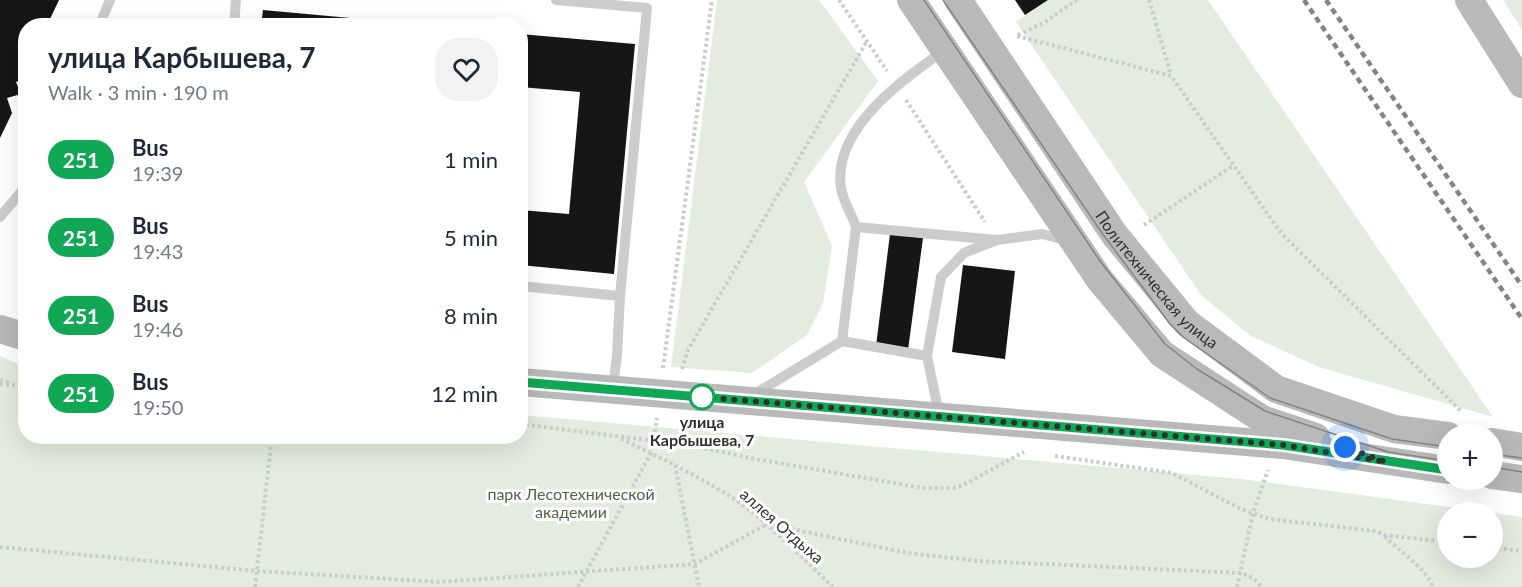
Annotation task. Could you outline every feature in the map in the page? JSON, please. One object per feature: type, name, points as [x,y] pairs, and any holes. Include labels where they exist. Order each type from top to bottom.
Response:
[{"type":"main road","points":[[911,0],[1100,280],[1161,354],[1262,418],[1386,462]]},
{"type":"main road","name":"Политехническая улица","points":[[958,0],[1114,234],[1187,322],[1276,389],[1394,429],[1437,428]]},
{"type":"main road","points":[[1468,0],[1522,84]]},
{"type":"main road","points":[[0,329],[18,335]]},
{"type":"main road","points":[[528,383],[1283,445],[1437,469]]},
{"type":"main road","points":[[1503,444],[1522,447]]},
{"type":"main road","points":[[1503,476],[1522,479]]},
{"type":"lane","points":[[102,18],[110,0]]},
{"type":"lane","points":[[235,18],[236,0]]},
{"type":"lane","points":[[556,0],[647,8],[612,390]]},
{"type":"lane","points":[[842,341],[856,227],[841,188],[843,156],[880,99],[945,50]]},
{"type":"lane","points":[[0,217],[18,196]]},
{"type":"lane","points":[[856,227],[997,240],[1042,234],[1074,242]]},
{"type":"lane","points":[[940,417],[927,356],[940,277],[964,253],[997,240]]},
{"type":"lane","points":[[528,287],[620,296]]},
{"type":"lane","points":[[742,401],[842,341],[927,356]]},
{"type":"path","points":[[662,376],[712,0]]},
{"type":"path","points":[[839,0],[997,240]]},
{"type":"path","points":[[1077,0],[1043,23],[1017,36],[1171,76]]},
{"type":"path","points":[[1149,0],[1171,76],[1281,233],[1454,424]]},
{"type":"path","points":[[680,378],[688,350],[867,41]]},
{"type":"path","points":[[1144,225],[1234,165]]},
{"type":"path","points":[[0,382],[18,385]]},
{"type":"path","points":[[578,587],[651,453],[658,415]]},
{"type":"path","points":[[528,425],[695,446],[767,461],[941,489],[965,484],[1026,452]]},
{"type":"path","name":"аллея Отдыха","points":[[618,438],[675,465],[729,496],[766,524],[833,587]]},
{"type":"path","points":[[255,587],[271,444]]},
{"type":"path","points":[[1049,455],[1172,473],[1269,519],[1376,531],[1384,535],[1437,541]]},
{"type":"path","points":[[1237,587],[1254,513],[1270,464]]},
{"type":"path","points":[[675,465],[699,587]]},
{"type":"path","points":[[0,547],[257,571],[439,582],[695,564],[766,524],[908,553],[978,561],[1241,573],[1253,578],[1262,587]]},
{"type":"path","points":[[1384,535],[1406,559],[1424,570],[1432,587]]},
{"type":"path","points":[[1503,548],[1522,551]]},
{"type":"green space","points":[[717,0],[819,0],[878,81],[804,182],[832,246],[823,303],[807,335],[752,373],[671,367]]},
{"type":"green space","points":[[1048,0],[1208,0],[1493,417],[1319,367],[1251,336],[1201,295],[1016,22]]},
{"type":"green space","points":[[1503,0],[1522,0],[1522,30]]},
{"type":"green space","name":"парк Лесотехнической академии","points":[[0,356],[18,364],[18,444],[528,444],[528,416],[1242,479],[1437,505],[1437,568],[1503,568],[1503,514],[1522,517],[1522,587],[0,587]]},
{"type":"building","points":[[0,0],[59,0],[50,18],[18,18],[18,81],[16,82],[18,95],[7,98],[12,113],[0,138]]},
{"type":"building","points":[[1015,0],[1048,0],[1025,15]]},
{"type":"building","points":[[263,10],[350,18],[262,18]]},
{"type":"building","points":[[528,35],[635,44],[614,274],[528,266],[528,211],[569,214],[580,92],[528,88]]},
{"type":"building","points":[[890,234],[923,238],[908,350],[876,346]]},
{"type":"building","points":[[963,265],[1015,271],[1005,359],[952,352]]},
{"type":"tram line","points":[[924,0],[1100,261],[1165,344],[1197,369],[1265,411],[1388,452],[1437,459]]},
{"type":"tram line","points":[[943,0],[1102,233],[1170,324],[1183,337],[1270,398],[1392,439],[1437,445]]},
{"type":"tram line","points":[[1503,455],[1522,458]]},
{"type":"tram line","points":[[1503,469],[1522,472]]},
{"type":"railway","points":[[1304,0],[1522,319]]},
{"type":"railway","points":[[1326,0],[1522,286]]},
{"type":"bus line","name":"251","points":[[528,383],[1283,445],[1437,469]]},
{"type":"place","name":"улица Карбышева, 7","points":[[702,397]]},
{"type":"route","points":[[702,397],[1283,445],[1386,462],[1345,447]]}]
